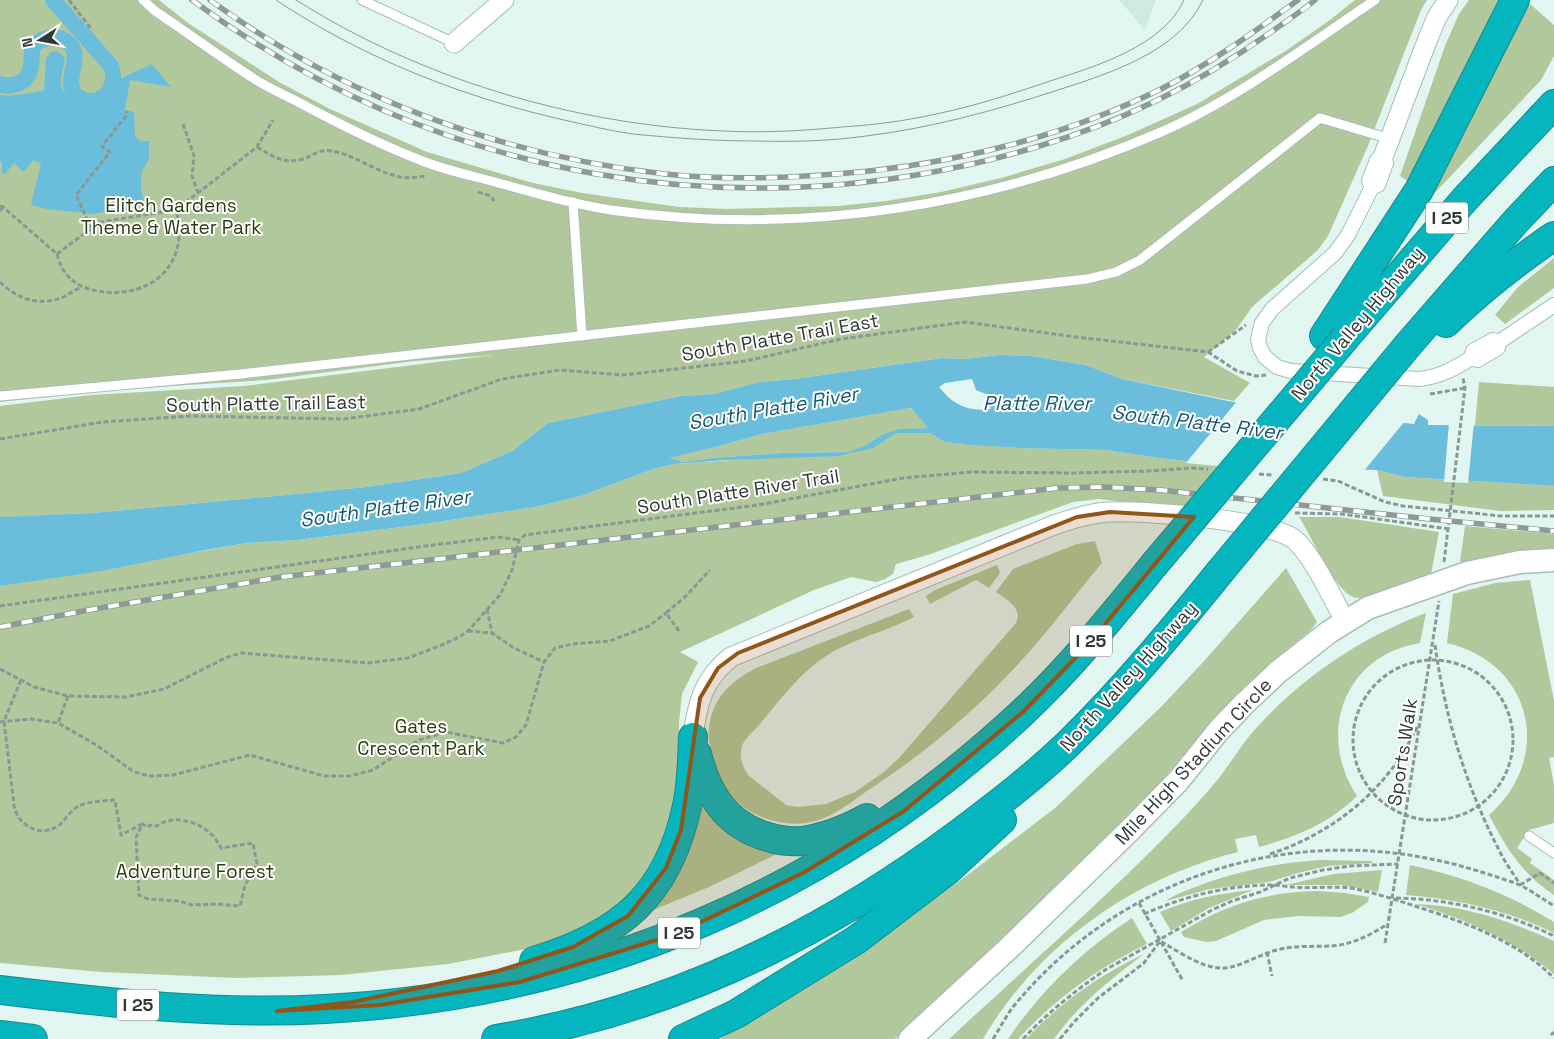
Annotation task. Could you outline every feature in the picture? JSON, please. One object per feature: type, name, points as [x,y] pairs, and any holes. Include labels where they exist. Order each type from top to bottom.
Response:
[{"type":"highway","points":[[1216,476],[1335,336],[1419,190],[1515,0]]},
{"type":"highway","name":"North Valley Highway","points":[[1335,336],[1554,104]]},
{"type":"highway","name":"I 25","points":[[1416,345],[1516,221],[1554,182]]},
{"type":"highway","points":[[1416,345],[1529,252],[1554,236]]},
{"type":"highway","name":"North Valley Highway","points":[[496,1039],[562,1025],[649,1000],[736,967],[826,922],[881,888],[985,813],[1029,778],[1068,743],[1158,648],[1219,573],[1317,467],[1416,345]]},
{"type":"highway","name":"I 25","points":[[0,990],[166,1008],[277,1011],[380,1005],[478,991],[520,982],[627,951],[712,919],[803,873],[854,843],[904,810],[946,779],[1023,712],[1087,646],[1153,566],[1216,476]]},
{"type":"highway","points":[[693,737],[705,782],[712,795],[731,817],[759,834],[778,840],[800,841],[831,834],[856,824],[880,810],[1023,712]]},
{"type":"highway","points":[[683,1039],[736,1014],[856,940],[948,870],[1036,789],[1098,713]]},
{"type":"highway","points":[[277,1011],[361,1001],[424,989],[498,971],[573,947],[610,928],[628,916],[646,897],[666,868],[675,849],[688,804],[693,737]]},
{"type":"highway","points":[[0,1035],[33,1039]]},
{"type":"street","points":[[454,43],[504,0]]},
{"type":"street","points":[[1448,0],[1437,17],[1427,41],[1383,158],[1377,160],[1369,181],[1372,187],[1348,234],[1335,254],[1272,309],[1262,323],[1258,339],[1260,348],[1272,364],[1284,370],[1419,379],[1433,377],[1447,372],[1471,358],[1478,360],[1498,348],[1499,342],[1554,305]]},
{"type":"street","points":[[693,737],[700,698],[718,668],[731,657],[1054,525],[1095,514],[1110,512],[1143,513],[1223,520],[1285,534],[1304,550],[1345,621]]},
{"type":"street","name":"Mile High Stadium Circle","points":[[910,1039],[1010,947],[1131,829],[1179,780],[1219,730],[1245,703],[1278,672],[1345,621],[1384,602],[1467,573],[1520,562],[1554,560]]},
{"type":"lane","points":[[143,0],[155,11],[256,80],[343,126],[423,161],[573,202],[616,211],[686,218],[732,220],[801,219],[921,205],[1010,186],[1069,168],[1163,132],[1204,111],[1257,79],[1375,0]]},
{"type":"lane","points":[[362,0],[454,43]]},
{"type":"lane","points":[[0,396],[251,373],[1087,279],[1116,272],[1140,260],[1320,118],[1390,139]]},
{"type":"lane","points":[[573,202],[582,336]]},
{"type":"lane","points":[[1529,836],[1554,853]]},
{"type":"path","points":[[69,0],[92,30]]},
{"type":"path","points":[[92,228],[76,195],[110,152],[102,146],[126,116],[127,110]]},
{"type":"path","points":[[57,254],[100,222],[176,210],[257,147],[273,120]]},
{"type":"path","points":[[183,124],[194,156],[192,176],[198,193]]},
{"type":"path","points":[[257,147],[279,160],[303,159],[320,151],[333,151],[402,178],[427,176]]},
{"type":"path","points":[[473,190],[491,196],[494,201]]},
{"type":"path","points":[[0,211],[2,206],[57,254],[67,275],[82,287],[97,292],[113,293],[142,288],[164,274],[178,251],[180,224],[176,210]]},
{"type":"path","points":[[0,282],[9,291],[19,296],[30,300],[46,301],[62,297],[82,287]]},
{"type":"path","name":"South Platte Trail East","points":[[0,439],[103,422],[190,416],[344,419],[419,409],[502,379],[560,370],[623,375],[746,361],[840,339],[965,322],[1208,352],[1237,371],[1256,376],[1266,375]]},
{"type":"path","points":[[1208,352],[1249,323],[1262,323]]},
{"type":"path","points":[[1451,511],[1466,388]]},
{"type":"path","points":[[1317,467],[1338,481],[1385,502],[1402,506],[1501,516],[1554,516]]},
{"type":"path","name":"South Platte River Trail","points":[[518,540],[525,535],[758,504],[903,478],[988,471],[1149,471],[1192,468],[1216,476]]},
{"type":"path","points":[[1250,473],[1279,476]]},
{"type":"path","points":[[1289,512],[1342,514],[1449,529]]},
{"type":"path","points":[[0,606],[418,547],[498,537],[518,540],[512,570],[500,595],[468,630],[459,637],[408,658],[368,663],[242,653],[225,658],[164,689],[126,697],[68,696],[34,687],[0,669]]},
{"type":"path","points":[[2,721],[32,719],[58,723],[98,746],[134,772],[150,776],[173,775],[250,755],[324,776],[350,776],[373,770],[419,740],[446,732],[504,743],[516,737],[526,725],[544,662],[555,648],[572,644],[610,641],[649,626],[686,596],[710,570]]},
{"type":"path","points":[[487,609],[492,632]]},
{"type":"path","points":[[666,613],[679,631]]},
{"type":"path","points":[[468,630],[492,632],[514,648],[544,662]]},
{"type":"path","name":"Sports Walk","points":[[1385,943],[1434,639],[1437,660]]},
{"type":"path","points":[[1430,660],[1458,664],[1482,676],[1500,696],[1511,721],[1513,747],[1507,772],[1493,793],[1474,810],[1450,819],[1424,820],[1400,814],[1379,800],[1362,778],[1353,752],[1354,725],[1363,700],[1381,678],[1404,665],[1430,660]]},
{"type":"path","points":[[1437,660],[1449,718],[1470,788],[1498,849],[1520,885]]},
{"type":"path","points":[[21,680],[2,721],[15,810],[22,822],[34,829],[48,830],[58,826],[76,808],[88,803],[115,800],[120,834],[142,824]]},
{"type":"path","points":[[58,723],[68,696]]},
{"type":"path","points":[[993,1039],[1012,1008],[1056,960],[1105,923],[1176,884],[1222,867],[1290,847],[1327,828],[1356,808],[1396,764],[1420,721]]},
{"type":"path","points":[[163,821],[188,821],[202,826],[214,836],[221,848],[253,843],[258,864],[245,884],[240,906],[217,904],[192,905],[148,899],[139,895],[136,838],[142,824],[148,827],[151,825],[157,826],[163,821]]},
{"type":"path","points":[[1262,856],[1297,851],[1342,849],[1400,853],[1450,863],[1520,885],[1554,906]]},
{"type":"path","points":[[1023,1039],[1059,1004],[1105,970],[1160,941],[1212,910],[1290,878],[1323,870],[1367,865],[1397,866]]},
{"type":"path","points":[[1520,885],[1540,873],[1554,883]]},
{"type":"path","points":[[1144,914],[1189,896],[1217,890],[1274,885],[1296,888],[1354,889],[1392,898],[1460,922],[1509,944],[1528,955],[1554,978]]},
{"type":"path","points":[[1392,898],[1424,899],[1471,907],[1507,917],[1554,936]]},
{"type":"path","points":[[1139,903],[1183,981]]},
{"type":"path","points":[[1160,941],[1198,962],[1220,969],[1237,966],[1278,949],[1301,946],[1332,946],[1348,943],[1388,924]]},
{"type":"path","points":[[1060,1039],[1098,998],[1144,963],[1160,941]]},
{"type":"path","points":[[1267,952],[1272,976]]},
{"type":"path","points":[[1551,1036],[1554,1032]]},
{"type":"highlighted area","points":[[1110,512],[1194,517],[1087,646],[1023,712],[904,811],[803,873],[676,934],[520,982],[380,1005],[277,1011],[353,1002],[498,971],[573,947],[628,916],[666,868],[681,830],[700,698],[718,668],[738,653],[1077,517]]},
{"type":"shaded area","points":[[1119,0],[1156,0],[1145,30]]},
{"type":"green space","name":"Elitch Gardens Theme & Water Park","points":[[0,0],[159,0],[188,23],[279,82],[330,109],[427,152],[533,183],[582,193],[679,207],[727,209],[838,206],[886,201],[941,192],[1001,178],[1065,159],[1128,135],[1197,104],[1287,50],[1355,0],[1427,0],[1421,10],[1367,148],[1328,236],[1318,250],[1252,307],[1236,330],[1204,357],[1250,383],[1234,401],[1122,379],[1086,365],[1032,356],[999,355],[964,359],[942,358],[794,379],[759,382],[714,394],[681,396],[548,423],[512,451],[461,473],[366,487],[276,496],[93,513],[0,517],[0,406],[91,395],[244,386],[493,355],[415,361],[266,380],[109,390],[0,402]]},
{"type":"green space","points":[[1469,0],[1498,0],[1449,112],[1409,182],[1400,176],[1445,46],[1459,14]]},
{"type":"green space","points":[[1530,4],[1554,25],[1554,56],[1541,80],[1431,197],[1427,193]]},
{"type":"green space","points":[[1554,258],[1554,288],[1505,324],[1495,315],[1518,287]]},
{"type":"green space","points":[[1479,382],[1554,387],[1554,426],[1475,425]]},
{"type":"green space","name":"Gates Crescent Park","points":[[911,408],[929,428],[890,433],[869,444],[896,433],[930,433],[945,442],[1018,448],[1106,450],[1158,458],[1238,466],[1199,511],[1099,499],[1073,502],[928,555],[896,564],[893,574],[885,579],[876,582],[851,577],[814,590],[680,652],[698,662],[682,694],[679,723],[680,785],[675,819],[646,882],[604,921],[536,947],[448,964],[341,975],[236,978],[102,972],[0,963],[0,586],[247,543],[297,540],[418,525],[535,507],[581,496],[653,469],[674,464],[847,452],[781,453],[683,462],[667,458],[762,434]]},
{"type":"green space","points":[[1377,470],[1405,477],[1554,486],[1554,510],[1500,511],[1383,496]]},
{"type":"green space","points":[[1299,517],[1340,517],[1439,532],[1431,574],[1370,597],[1353,597],[1338,584]]},
{"type":"green space","points":[[1465,526],[1554,534],[1554,551],[1463,563],[1460,561]]},
{"type":"green space","points":[[1095,541],[1102,563],[1041,638],[1003,680],[930,746],[842,808],[819,820],[798,824],[785,823],[772,821],[748,810],[728,793],[718,776],[710,749],[709,725],[713,710],[720,697],[739,678],[756,668],[909,609],[914,617],[846,645],[814,665],[785,694],[743,743],[742,761],[748,775],[786,805],[797,807],[826,804],[855,792],[884,772],[899,758],[1016,623],[1018,618],[1016,609],[1009,601],[996,592],[1013,569],[1077,544]]},
{"type":"green space","points":[[997,565],[1000,573],[989,588],[976,580],[930,604],[926,596],[935,590]]},
{"type":"green space","points":[[1286,568],[1317,622],[1311,630],[1245,686],[1148,796],[1099,846],[895,1039],[720,1039],[794,995],[868,945],[965,877],[1055,808],[1161,707]]},
{"type":"green space","points":[[1530,580],[1554,701],[1554,757],[1549,758],[1554,785],[1554,823],[1529,830],[1517,848],[1532,859],[1530,863],[1554,880],[1554,895],[1524,870],[1502,839],[1489,815],[1509,792],[1522,767],[1527,741],[1525,715],[1515,691],[1499,670],[1476,654],[1447,643],[1453,594],[1495,583]]},
{"type":"green space","points":[[1426,613],[1420,643],[1394,650],[1372,663],[1356,680],[1345,701],[1339,724],[1339,748],[1345,772],[1357,796],[1347,806],[1312,828],[1273,843],[1259,847],[1256,835],[1235,839],[1238,852],[1199,864],[1162,879],[1126,898],[1092,920],[1060,945],[1031,974],[1005,1005],[983,1039],[949,1039],[1087,912],[1168,834],[1219,778],[1253,732],[1295,691],[1314,675],[1357,646]]},
{"type":"green space","points":[[706,798],[791,847],[709,887],[646,913],[696,800]]},
{"type":"green space","points":[[1320,860],[1372,861],[1372,863],[1328,866],[1269,882],[1210,889],[1166,901],[1187,890],[1238,873],[1287,863]]},
{"type":"green space","points":[[1410,865],[1467,880],[1520,903],[1554,922],[1554,933],[1518,918],[1481,907],[1444,899],[1406,895]]},
{"type":"green space","points":[[1382,870],[1378,892],[1341,885],[1286,885],[1333,874]]},
{"type":"green space","points":[[1253,890],[1209,908],[1171,931],[1160,912],[1206,897]]},
{"type":"green space","points":[[1317,891],[1369,897],[1368,902],[1352,913],[1340,917],[1298,916],[1264,920],[1216,941],[1207,942],[1184,937],[1181,932],[1229,907],[1263,897]]},
{"type":"green space","points":[[1415,904],[1450,907],[1486,915],[1554,941],[1554,974],[1522,951],[1488,932],[1452,916]]},
{"type":"green space","points":[[1132,918],[1147,944],[1094,974],[1062,998],[1018,1039],[1008,1039],[1034,1004],[1064,972],[1114,930]]},
{"type":"green space","points":[[1144,954],[1084,1004],[1054,1039],[1026,1039],[1052,1013],[1081,991],[1111,971]]},
{"type":"water","points":[[57,51],[65,58],[61,76],[63,91],[72,101],[80,100],[92,104],[102,102],[112,96],[120,79],[152,64],[171,87],[130,80],[125,110],[134,112],[135,136],[140,141],[149,141],[149,158],[142,172],[141,181],[141,191],[144,200],[139,200],[135,207],[92,214],[47,209],[31,205],[41,164],[33,160],[24,172],[14,163],[5,174],[2,173],[2,162],[0,161],[1,95],[10,96],[44,91],[46,58],[51,52]]},
{"type":"water","name":"Platte River","points":[[999,355],[1032,356],[1086,365],[1122,379],[1272,410],[1414,424],[1419,414],[1428,420],[1428,425],[1554,426],[1554,486],[1405,477],[1377,470],[1238,466],[1158,458],[1106,450],[973,445],[945,442],[930,433],[896,433],[873,448],[838,456],[674,464],[653,469],[581,496],[535,507],[418,525],[297,540],[247,543],[101,571],[0,586],[0,517],[93,513],[276,496],[366,487],[461,473],[512,451],[548,423],[681,396],[714,394],[759,382],[794,379],[942,358],[964,359]],"holes":[[[972,379],[976,390],[991,398],[988,404],[991,409],[983,410],[962,406],[956,403],[939,387],[945,383]],[[911,408],[928,428],[900,429],[884,434],[866,445],[849,452],[781,453],[683,462],[669,458],[762,434]]]},
{"type":"pier","points":[[1238,400],[1273,408],[1405,421],[1363,472],[1238,468],[1186,463]]},
{"type":"pier","points":[[1449,423],[1474,423],[1468,483],[1444,482]]},
{"type":"waterway","points":[[0,84],[16,84],[24,79],[30,71],[34,46],[45,39],[54,37],[70,44],[74,51],[75,58],[71,80],[75,94],[82,99],[90,101],[104,97],[109,91],[113,75],[111,66],[53,0]]},
{"type":"tram line","points":[[276,0],[309,21],[378,57],[414,73],[488,100],[598,128],[633,134],[741,141],[825,140],[890,133],[938,124],[1032,98],[1118,69],[1159,48],[1177,34],[1192,18],[1203,0]]},
{"type":"tram line","points":[[296,0],[344,28],[395,53],[447,75],[501,93],[556,108],[611,119],[667,127],[752,132],[812,130],[913,119],[993,99],[1087,69],[1126,52],[1161,30],[1174,16],[1184,0]]},
{"type":"railway","points":[[192,0],[286,62],[385,111],[489,149],[595,174],[703,186],[813,186],[923,174],[1033,148],[1066,138],[1127,114],[1186,86],[1243,51],[1315,0]]},
{"type":"railway","points":[[210,0],[261,35],[314,66],[369,93],[426,117],[485,137],[544,153],[604,165],[665,174],[742,178],[818,175],[907,166],[982,152],[1055,132],[1126,105],[1161,89],[1231,47],[1298,0]]},
{"type":"railway","points":[[0,627],[281,577],[1058,488],[1104,487],[1160,490],[1554,531]]},
{"type":"water label","name":"South Platte River","points":[[773,408]]},
{"type":"water label","name":"South Platte River","points":[[1197,422]]},
{"type":"water label","name":"South Platte River","points":[[385,508]]},
{"type":"park label","name":"Adventure Forest","points":[[195,871]]}]
